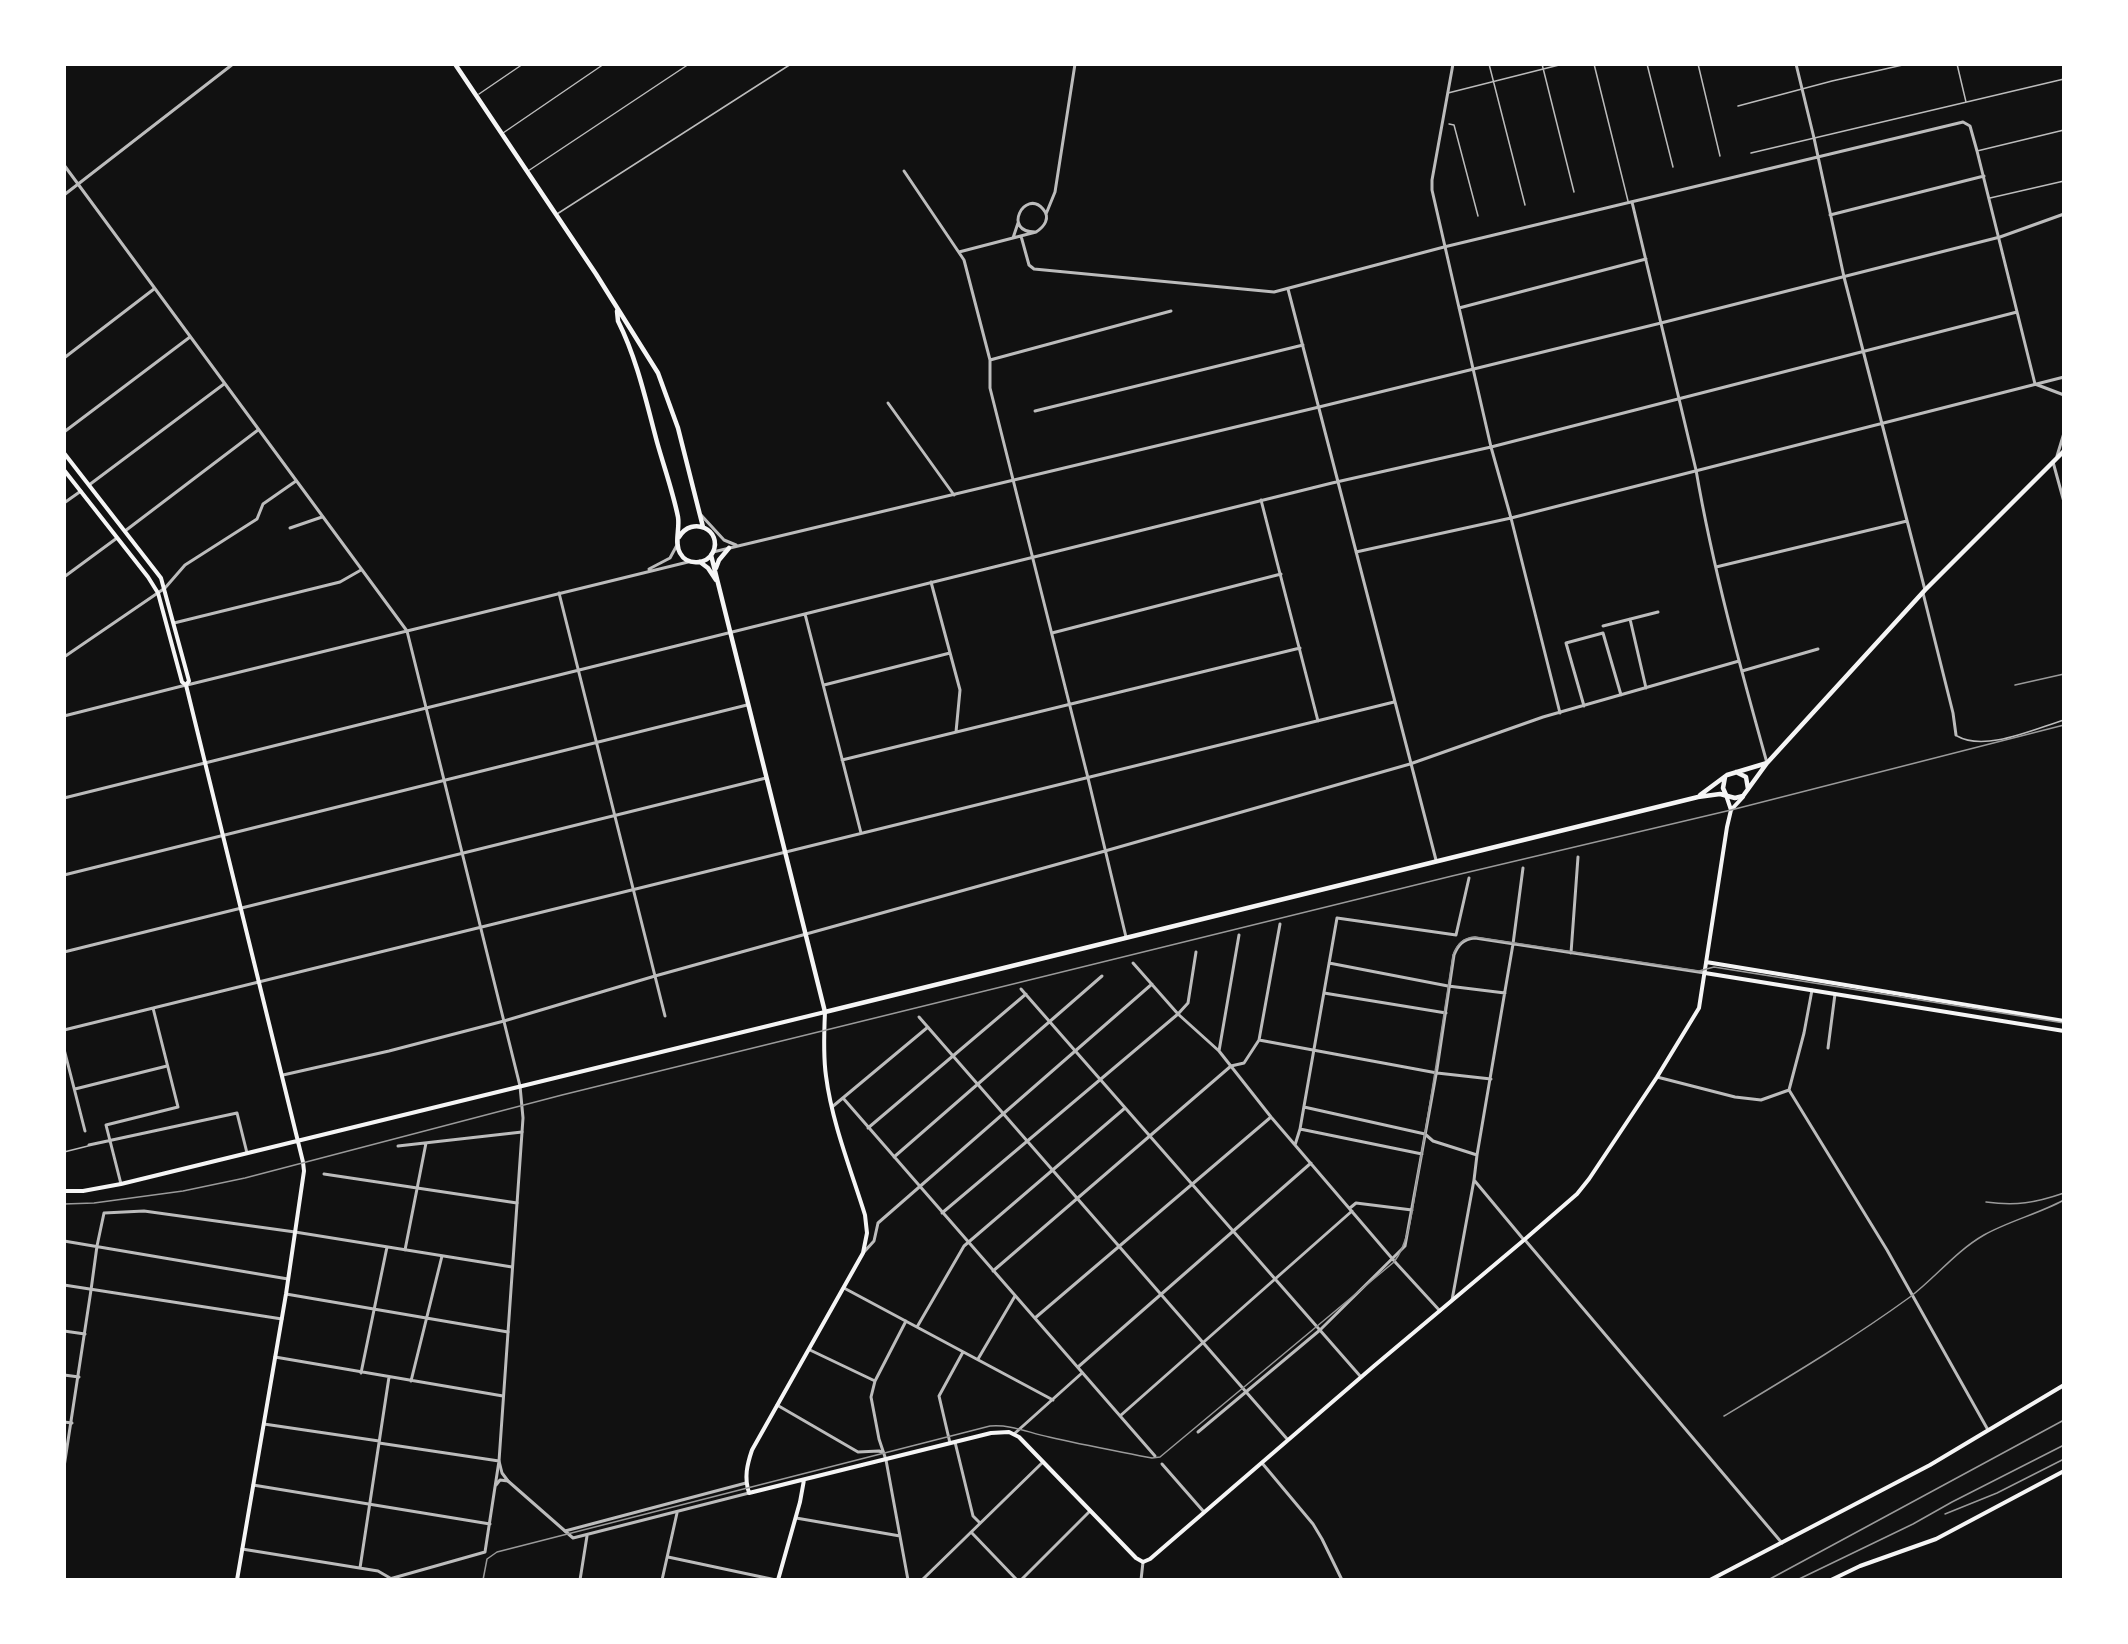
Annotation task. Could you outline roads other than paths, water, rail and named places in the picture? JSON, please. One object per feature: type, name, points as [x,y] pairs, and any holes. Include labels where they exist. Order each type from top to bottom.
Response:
[{"type":"main road","points":[[455,64],[596,274],[617,311],[648,356],[665,391],[678,428],[703,527]]},
{"type":"main road","points":[[617,311],[618,321],[641,381],[678,518],[679,537]]},
{"type":"main road","points":[[1731,810],[1767,763],[1924,592],[2064,451]]},
{"type":"main road","points":[[64,453],[157,571],[165,588],[189,681],[186,685]]},
{"type":"main road","points":[[64,470],[158,593],[182,682],[186,685],[206,763],[283,1075],[304,1171],[282,1319],[237,1580]]},
{"type":"main road","points":[[712,554],[700,562],[690,562],[680,554],[677,544],[682,532],[689,526],[703,527],[711,532],[714,539],[712,554],[747,705],[825,1011],[825,1075],[832,1107],[865,1215],[867,1233],[863,1253],[752,1450],[746,1470],[748,1493],[999,1431],[1019,1437],[1136,1558],[1143,1562],[1150,1559],[1524,1240],[1576,1194],[1589,1179],[1697,1013],[1731,810],[1723,788],[1723,781],[1727,775]]},
{"type":"main road","points":[[716,571],[719,560],[729,548]]},
{"type":"main road","points":[[700,562],[713,573],[722,594]]},
{"type":"main road","points":[[1698,796],[1727,775],[1767,763]]},
{"type":"main road","points":[[64,1191],[83,1191],[121,1184],[299,1142],[1698,796],[1726,795],[1735,798],[1745,794],[1749,785],[1746,777],[1739,772],[1734,772]]},
{"type":"main road","points":[[1706,962],[2064,1021]]},
{"type":"main road","points":[[1705,973],[2064,1031]]},
{"type":"main road","points":[[1710,1580],[1930,1465],[2064,1385]]},
{"type":"main road","points":[[1831,1580],[1860,1566],[1936,1539],[2064,1471]]},
{"type":"main road","points":[[777,1580],[796,1518],[804,1480]]},
{"type":"street","points":[[64,195],[233,64]]},
{"type":"street","points":[[959,252],[1036,232],[1046,222],[1046,214],[1054,192],[1075,64]]},
{"type":"street","points":[[1452,64],[1432,180],[1444,247],[1491,447],[1560,713]]},
{"type":"street","points":[[1796,64],[1844,277],[1907,521],[1953,713],[1956,735]]},
{"type":"street","points":[[1021,236],[1029,265],[1034,269],[1274,292],[1444,247],[1964,122],[1970,126],[1977,150],[2035,384]]},
{"type":"street","points":[[64,165],[407,631],[520,1086],[523,1118],[499,1461],[487,1549],[483,1554],[389,1579],[378,1571],[243,1549]]},
{"type":"street","points":[[904,171],[964,260],[990,360],[990,388],[1070,704],[1126,938]]},
{"type":"street","points":[[1830,215],[1984,176]]},
{"type":"street","points":[[1630,202],[1646,259],[1696,470],[1703,510],[1739,662],[1767,763]]},
{"type":"street","points":[[1013,238],[1018,214],[1022,208],[1028,204],[1035,204],[1042,207],[1046,214]]},
{"type":"street","points":[[712,554],[1844,277],[2000,237],[2064,214]]},
{"type":"street","points":[[1018,222],[1029,232],[1036,232]]},
{"type":"street","points":[[1459,308],[1646,259]]},
{"type":"street","points":[[64,358],[154,289]]},
{"type":"street","points":[[1288,289],[1436,860]]},
{"type":"street","points":[[990,360],[1171,311]]},
{"type":"street","points":[[64,798],[1338,481],[1491,447],[2018,312]]},
{"type":"street","points":[[64,432],[190,337]]},
{"type":"street","points":[[1035,411],[1303,345]]},
{"type":"street","points":[[1356,552],[1511,518],[2064,377]]},
{"type":"street","points":[[89,485],[224,384]]},
{"type":"street","points":[[2035,384],[2064,395]]},
{"type":"street","points":[[888,404],[954,495]]},
{"type":"street","points":[[125,531],[258,430]]},
{"type":"street","points":[[2064,433],[2055,460],[2064,502]]},
{"type":"street","points":[[64,657],[165,588],[185,565],[256,519],[263,504],[296,481]]},
{"type":"street","points":[[64,503],[81,490]]},
{"type":"street","points":[[1261,500],[1318,721]]},
{"type":"street","points":[[700,514],[724,540],[738,546]]},
{"type":"street","points":[[290,528],[322,517]]},
{"type":"street","points":[[1716,567],[1907,521]]},
{"type":"street","points":[[64,577],[117,538]]},
{"type":"street","points":[[637,574],[666,561],[674,553],[677,544]]},
{"type":"street","points":[[64,716],[690,562]]},
{"type":"street","points":[[174,623],[340,582],[361,570]]},
{"type":"street","points":[[1052,633],[1281,574]]},
{"type":"street","points":[[931,582],[960,690],[956,732]]},
{"type":"street","points":[[559,593],[665,1016]]},
{"type":"street","points":[[1603,626],[1658,612]]},
{"type":"street","points":[[805,614],[861,833]]},
{"type":"street","points":[[1630,619],[1646,688]]},
{"type":"street","points":[[1584,706],[1566,643],[1603,633],[1621,695]]},
{"type":"street","points":[[842,760],[1300,648]]},
{"type":"street","points":[[1742,671],[1818,649]]},
{"type":"street","points":[[823,686],[950,653]]},
{"type":"street","points":[[283,1075],[389,1051],[504,1021],[806,933],[1105,851],[1410,764],[1560,713],[1739,662]]},
{"type":"street","points":[[64,1030],[1394,702]]},
{"type":"street","points":[[64,875],[747,705]]},
{"type":"street","points":[[64,952],[766,778]]},
{"type":"street","points":[[1571,953],[1578,857]]},
{"type":"street","points":[[1452,1300],[1514,944],[1523,868]]},
{"type":"street","points":[[1295,1145],[1300,1129],[1337,918],[1456,935],[1469,878]]},
{"type":"street","points":[[993,1271],[1231,1066],[1245,1063],[1259,1040],[1280,924]]},
{"type":"street","points":[[1219,1051],[1239,935]]},
{"type":"street","points":[[1197,1432],[1320,1330],[1404,1246],[1437,1073],[1449,986],[1456,950],[1462,942],[1475,938],[1705,973]]},
{"type":"street","points":[[942,1213],[1178,1014],[1188,1003],[1196,952]]},
{"type":"street","points":[[1133,963],[1178,1014],[1219,1051],[1271,1117],[1392,1259],[1440,1311]]},
{"type":"street","points":[[1329,963],[1449,986],[1505,993]]},
{"type":"street","points":[[894,1157],[1102,976]]},
{"type":"street","points":[[863,1253],[874,1241],[878,1223],[1152,984]]},
{"type":"street","points":[[1021,989],[1361,1377]]},
{"type":"street","points":[[1812,990],[1804,1033],[1789,1090],[1887,1250],[1988,1431]]},
{"type":"street","points":[[1324,993],[1446,1013]]},
{"type":"street","points":[[868,1128],[1026,994]]},
{"type":"street","points":[[1828,1048],[1835,994]]},
{"type":"street","points":[[121,1184],[106,1125],[178,1107],[153,1008]]},
{"type":"street","points":[[919,1017],[1288,1440]]},
{"type":"street","points":[[832,1107],[928,1027]]},
{"type":"street","points":[[1259,1040],[1437,1073],[1491,1079]]},
{"type":"street","points":[[64,1049],[85,1131]]},
{"type":"street","points":[[75,1089],[167,1066]]},
{"type":"street","points":[[1656,1077],[1735,1097],[1761,1100],[1789,1090]]},
{"type":"street","points":[[843,1098],[1155,1456]]},
{"type":"street","points":[[1304,1107],[1425,1134],[1433,1141],[1477,1155]]},
{"type":"street","points":[[917,1327],[964,1246],[1125,1108]]},
{"type":"street","points":[[89,1145],[237,1113],[247,1154]]},
{"type":"street","points":[[1034,1318],[1271,1117]]},
{"type":"street","points":[[1300,1129],[1422,1154]]},
{"type":"street","points":[[398,1146],[522,1132]]},
{"type":"street","points":[[405,1250],[426,1143]]},
{"type":"street","points":[[1077,1367],[1311,1163]]},
{"type":"street","points":[[324,1174],[517,1203]]},
{"type":"street","points":[[1474,1180],[1782,1543]]},
{"type":"street","points":[[1120,1416],[1276,1280],[1356,1203],[1412,1210]]},
{"type":"street","points":[[64,1467],[104,1213],[144,1211],[295,1232],[512,1267]]},
{"type":"street","points":[[64,1241],[288,1280]]},
{"type":"street","points":[[361,1372],[387,1247]]},
{"type":"street","points":[[411,1381],[442,1256]]},
{"type":"street","points":[[64,1285],[282,1319]]},
{"type":"street","points":[[844,1288],[1053,1400]]},
{"type":"street","points":[[286,1294],[508,1332]]},
{"type":"street","points":[[978,1360],[1015,1296]]},
{"type":"street","points":[[906,1321],[875,1381],[871,1397],[879,1440],[886,1460],[908,1580]]},
{"type":"street","points":[[64,1331],[85,1334]]},
{"type":"street","points":[[810,1350],[875,1381]]},
{"type":"street","points":[[963,1352],[939,1396],[973,1516],[980,1523]]},
{"type":"street","points":[[275,1357],[503,1396]]},
{"type":"street","points":[[1014,1434],[1082,1373]]},
{"type":"street","points":[[64,1375],[79,1377]]},
{"type":"street","points":[[360,1568],[389,1377]]},
{"type":"street","points":[[777,1405],[858,1452],[879,1451],[884,1453]]},
{"type":"street","points":[[64,1422],[72,1423]]},
{"type":"street","points":[[264,1424],[499,1461]]},
{"type":"street","points":[[499,1461],[502,1473],[508,1481],[573,1538],[748,1493]]},
{"type":"street","points":[[922,1580],[1043,1462]]},
{"type":"street","points":[[1262,1463],[1313,1524],[1342,1580]]},
{"type":"street","points":[[1162,1464],[1204,1512]]},
{"type":"street","points":[[495,1486],[500,1480],[508,1481]]},
{"type":"street","points":[[565,1531],[746,1483]]},
{"type":"street","points":[[254,1485],[490,1524]]},
{"type":"street","points":[[971,1532],[1019,1580],[1090,1510]]},
{"type":"street","points":[[663,1580],[677,1513]]},
{"type":"street","points":[[796,1518],[900,1536]]},
{"type":"street","points":[[580,1580],[587,1536]]},
{"type":"street","points":[[668,1557],[777,1580]]},
{"type":"street","points":[[1140,1580],[1143,1562]]},
{"type":"lane","points":[[476,96],[523,64]]},
{"type":"lane","points":[[502,133],[604,64]]},
{"type":"lane","points":[[527,171],[689,64]]},
{"type":"lane","points":[[556,215],[791,64]]},
{"type":"lane","points":[[1489,64],[1525,204]]},
{"type":"lane","points":[[1542,64],[1574,192]]},
{"type":"lane","points":[[1448,93],[1563,64]]},
{"type":"lane","points":[[1594,64],[1630,202]]},
{"type":"lane","points":[[1647,64],[1674,167]]},
{"type":"lane","points":[[1698,64],[1720,156]]},
{"type":"lane","points":[[1738,106],[1907,64]]},
{"type":"lane","points":[[1957,64],[1966,102]]},
{"type":"lane","points":[[1750,153],[2064,79]]},
{"type":"lane","points":[[1449,124],[1454,125],[1478,216]]},
{"type":"lane","points":[[1977,150],[2064,130]]},
{"type":"lane","points":[[1990,198],[2064,181]]},
{"type":"lane","points":[[1956,735],[1970,742],[1990,742],[2064,720]]},
{"type":"lane","points":[[64,1152],[89,1145]]},
{"type":"tram line","points":[[483,1580],[487,1559],[497,1552],[990,1426],[1013,1428],[1152,1458],[1160,1457],[1394,1262],[1400,1253],[1408,1232],[1413,1208],[1453,955],[1464,940],[1475,937],[1699,971],[1714,967],[2064,1023]]},
{"type":"railway","points":[[2015,685],[2064,674]]},
{"type":"railway","points":[[64,1204],[94,1203],[183,1191],[245,1178],[562,1095],[1452,876],[1731,810],[2064,725]]},
{"type":"railway","points":[[1986,1202],[2025,1203],[2064,1193]]},
{"type":"railway","points":[[1724,1416],[1888,1313],[1919,1290],[1974,1241],[2064,1200]]},
{"type":"railway","points":[[1768,1580],[2064,1420]]},
{"type":"railway","points":[[1797,1580],[1913,1524],[2064,1445]]},
{"type":"railway","points":[[1945,1514],[1997,1493],[2064,1459]]}]
